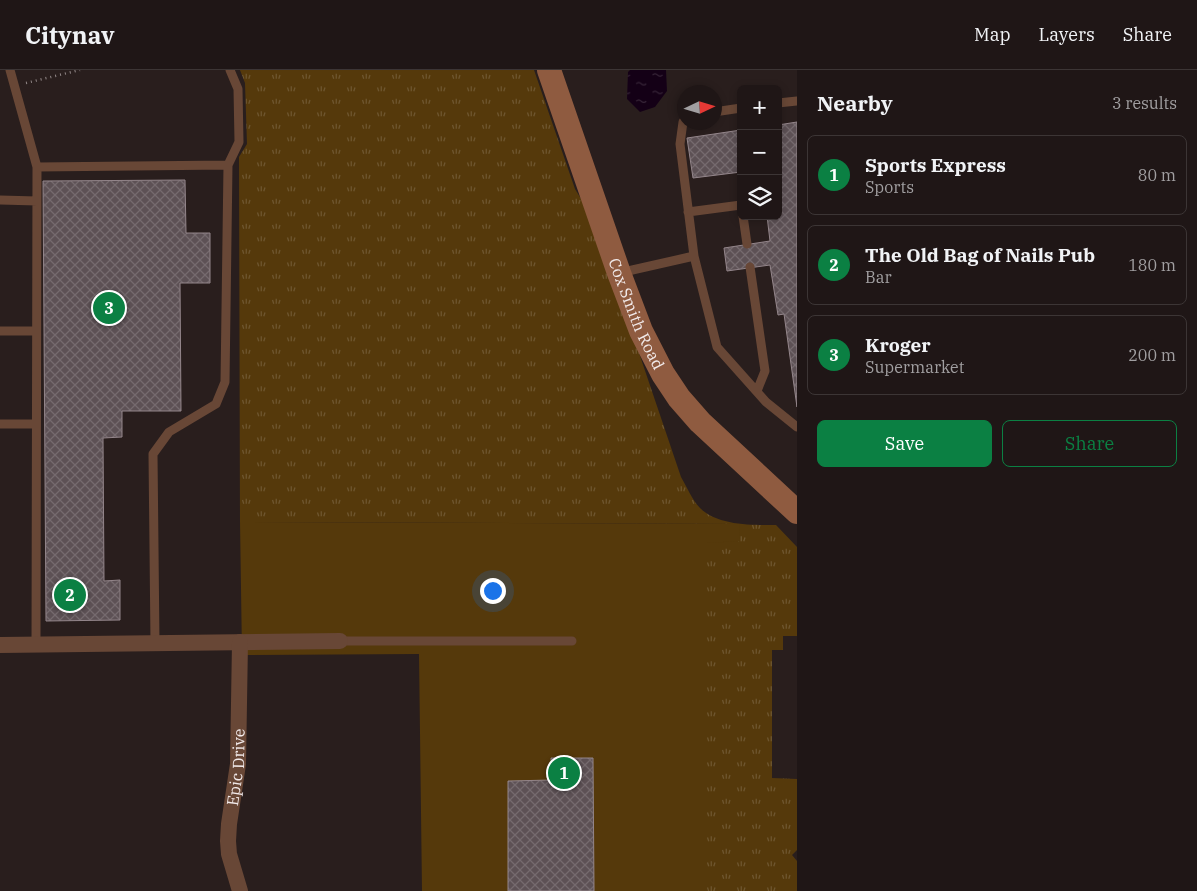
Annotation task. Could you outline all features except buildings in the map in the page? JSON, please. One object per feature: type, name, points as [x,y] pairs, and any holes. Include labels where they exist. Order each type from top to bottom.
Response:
[{"type":"street","name":"Cox Smith Road","points":[[550,70],[619,273],[642,331],[663,374],[679,398],[700,422],[797,512]]},
{"type":"street","points":[[0,645],[340,641]]},
{"type":"street","name":"Epic Drive","points":[[240,642],[238,764],[228,841],[229,854],[240,891]]},
{"type":"lane","points":[[10,70],[37,167],[36,644]]},
{"type":"lane","points":[[155,643],[153,454],[169,432],[216,404],[225,382],[228,165],[239,142],[238,90],[230,70]]},
{"type":"lane","points":[[782,103],[797,101]]},
{"type":"lane","points":[[722,111],[737,109]]},
{"type":"lane","points":[[682,130],[680,144],[694,256],[717,348],[766,402],[797,427]]},
{"type":"lane","points":[[37,167],[228,165]]},
{"type":"lane","points":[[0,200],[37,201]]},
{"type":"lane","points":[[688,212],[737,206]]},
{"type":"lane","points":[[744,220],[747,244]]},
{"type":"lane","points":[[619,273],[694,256]]},
{"type":"lane","points":[[750,268],[765,370],[757,391]]},
{"type":"lane","points":[[0,331],[36,331]]},
{"type":"lane","points":[[0,424],[36,424]]},
{"type":"lane","points":[[340,641],[572,641]]},
{"type":"path","points":[[14,84],[31,82],[80,70]]},
{"type":"green space","points":[[240,70],[534,70],[575,189],[594,220],[681,477],[697,505],[707,514],[736,523],[776,525],[797,547],[797,636],[783,636],[783,650],[772,650],[772,778],[797,779],[797,850],[792,855],[797,861],[797,891],[707,891],[707,542],[739,524],[240,522],[239,157],[247,144],[245,83]]},
{"type":"green space","points":[[240,522],[739,524],[740,541],[707,543],[707,891],[422,891],[419,654],[242,655]]},
{"type":"water","points":[[630,70],[666,70],[667,91],[655,107],[640,112],[627,99],[628,72]]},
{"type":"place","name":"Kroger","points":[[109,308]]},
{"type":"place","name":"The Old Bag of Nails Pub","points":[[70,595]]},
{"type":"place","name":"Sports Express","points":[[564,773]]}]
